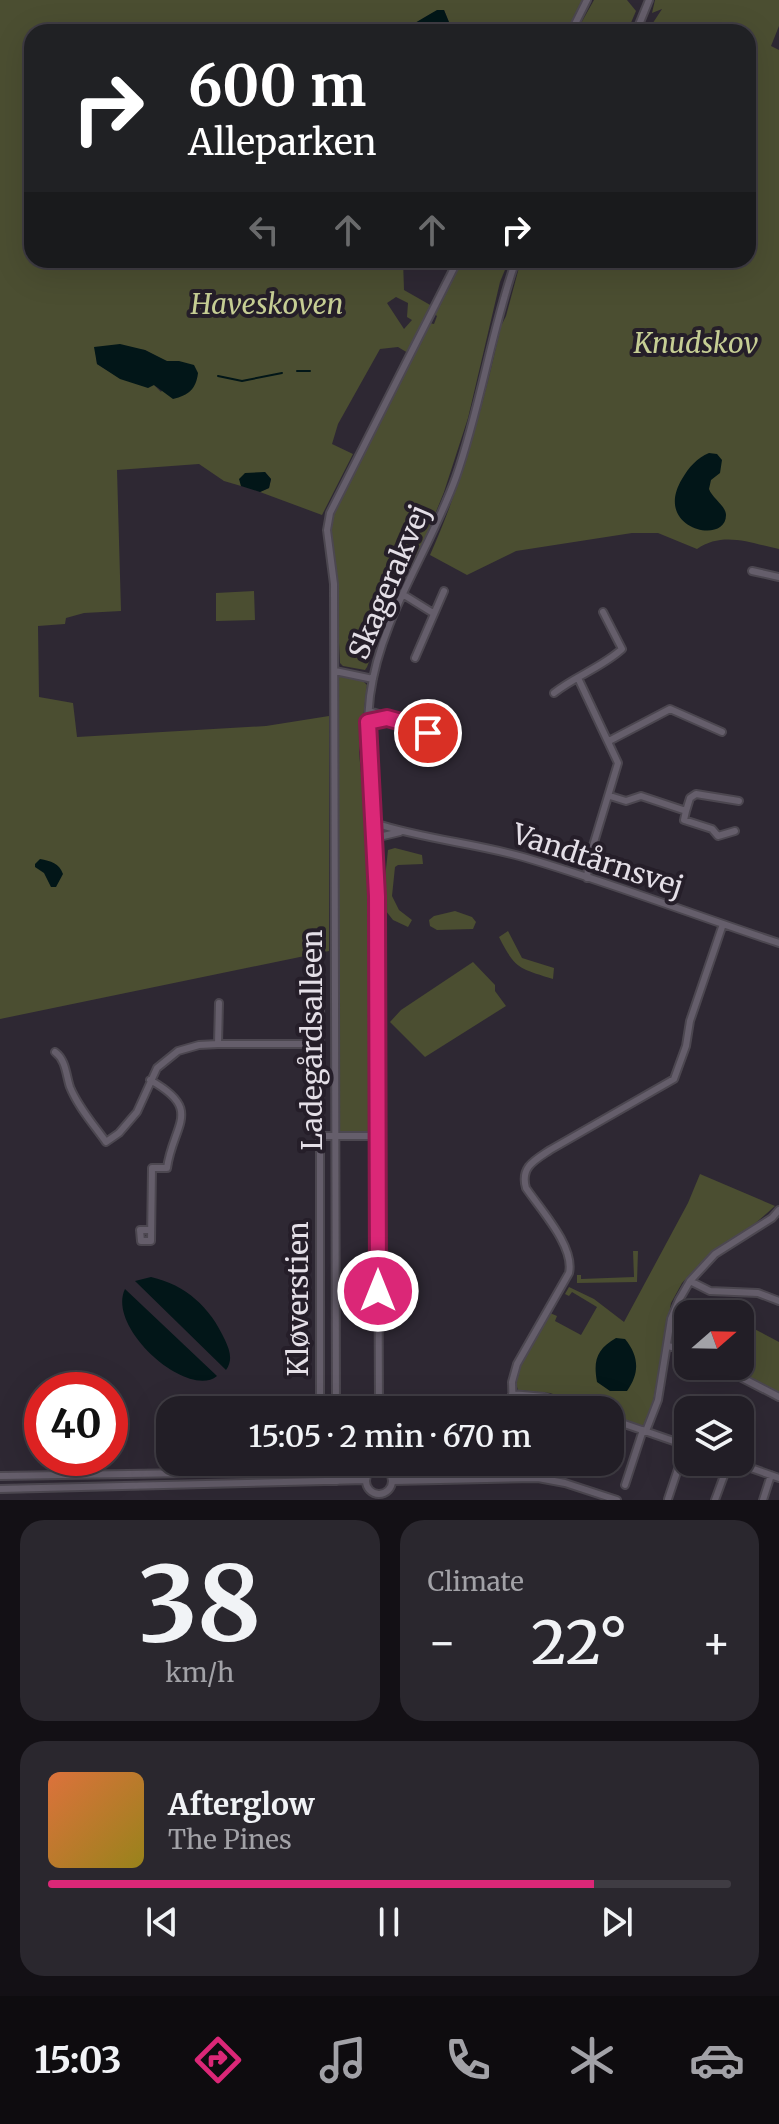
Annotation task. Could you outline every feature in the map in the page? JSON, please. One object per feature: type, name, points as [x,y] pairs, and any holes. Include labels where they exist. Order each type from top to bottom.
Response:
[{"type":"street","points":[[575,24],[587,0]]},
{"type":"street","points":[[639,24],[646,1]]},
{"type":"street","name":"Ladegårdsalleen","points":[[336,1396],[335,671],[334,584],[327,521],[454,268]]},
{"type":"street","name":"Skagerakvej","points":[[379,1396],[375,838],[368,751],[369,711],[373,679],[383,642],[456,478],[513,268]]},
{"type":"street","points":[[752,571],[779,577]]},
{"type":"street","points":[[415,658],[444,591]]},
{"type":"street","points":[[402,599],[433,613]]},
{"type":"street","points":[[554,693],[604,665],[622,649],[603,612]]},
{"type":"street","points":[[335,671],[373,679]]},
{"type":"street","points":[[578,678],[618,762],[583,876]]},
{"type":"street","points":[[609,741],[670,709],[722,732]]},
{"type":"street","points":[[369,711],[426,729],[443,755]]},
{"type":"street","points":[[368,722],[387,718]]},
{"type":"street","points":[[735,831],[718,836],[712,829],[684,820],[690,798],[696,794],[739,801]]},
{"type":"street","points":[[610,796],[626,801],[641,796],[686,811]]},
{"type":"street","name":"Vandtårnsvej","points":[[374,823],[400,832],[478,845],[583,876],[779,943]]},
{"type":"street","name":"Vandtårnsvej","points":[[375,838],[400,832]]},
{"type":"street","points":[[533,1396],[512,1394],[517,1364],[569,1273],[571,1263],[567,1250],[526,1188],[526,1169],[532,1162],[674,1079],[723,924]]},
{"type":"street","name":"Kløverstien","points":[[320,989],[320,1396]]},
{"type":"street","points":[[218,1044],[219,1003]]},
{"type":"street","points":[[55,1052],[61,1056],[71,1089],[106,1142],[133,1117],[150,1080],[166,1059],[178,1051],[218,1044],[320,1044]]},
{"type":"street","points":[[150,1080],[174,1095],[182,1118],[167,1168],[152,1168],[151,1230]]},
{"type":"street","points":[[320,1136],[377,1136]]},
{"type":"street","points":[[625,1485],[658,1400],[675,1310],[690,1281],[715,1254],[772,1218],[779,1210]]},
{"type":"street","points":[[772,1218],[779,1226]]},
{"type":"street","points":[[690,1281],[710,1291],[758,1293],[779,1301]]},
{"type":"street","points":[[668,1346],[674,1348]]},
{"type":"street","points":[[746,1380],[779,1397]]},
{"type":"street","points":[[624,1424],[674,1441]]},
{"type":"street","points":[[754,1470],[775,1477],[763,1500]]},
{"type":"street","points":[[0,1476],[156,1473]]},
{"type":"street","points":[[167,1476],[167,1485]]},
{"type":"street","points":[[337,1476],[337,1481]]},
{"type":"street","points":[[368,1476],[369,1491],[380,1497],[389,1491],[393,1481],[391,1476]]},
{"type":"street","points":[[668,1499],[676,1476]]},
{"type":"street","points":[[715,1500],[725,1476]]},
{"type":"street","points":[[393,1481],[514,1478],[556,1481],[617,1500]]},
{"type":"street","points":[[0,1489],[366,1480]]},
{"type":"green space","name":"Haveskoven","points":[[0,0],[585,0],[573,24],[450,24],[444,10],[440,10],[414,24],[24,24],[24,268],[403,268],[404,290],[432,306],[408,353],[398,347],[380,349],[338,424],[332,444],[353,454],[322,515],[260,492],[269,488],[271,479],[265,472],[240,479],[241,486],[224,481],[199,464],[117,470],[121,611],[84,613],[66,618],[65,624],[38,626],[39,697],[73,703],[77,737],[266,726],[329,716],[329,951],[0,1019]],"holes":[[[396,297],[408,303],[407,317],[412,320],[404,329],[387,303]],[[95,347],[145,350],[167,362],[179,361],[161,392],[153,384],[124,379],[97,364]]]},
{"type":"green space","points":[[594,0],[627,0],[636,11],[630,24],[580,24]]},
{"type":"green space","name":"Knudskov","points":[[655,0],[779,0],[779,26],[771,46],[779,50],[779,549],[727,540],[697,549],[658,533],[632,533],[516,551],[467,575],[430,555],[471,442],[519,268],[756,268],[756,24],[652,24],[662,9],[652,13]]},
{"type":"green space","points":[[456,268],[506,268],[468,418],[421,549],[391,604],[365,670],[343,666],[340,663],[336,584],[328,530],[332,516],[429,323],[434,324],[437,316],[433,313]]},
{"type":"green space","points":[[254,591],[255,620],[216,621],[216,593]]},
{"type":"green space","points":[[339,674],[361,679],[367,685],[359,752],[366,825],[374,1129],[371,1132],[337,1132]]},
{"type":"green space","points":[[395,848],[422,855],[423,864],[395,867],[392,896],[399,910],[412,920],[408,927],[393,920],[382,906],[388,850]]},
{"type":"green space","points":[[455,911],[472,917],[476,922],[473,929],[437,930],[430,926],[429,920],[434,916]]},
{"type":"green space","points":[[508,931],[522,958],[554,968],[553,979],[519,966],[509,956],[499,937]]},
{"type":"green space","points":[[473,962],[495,985],[495,991],[506,1006],[425,1057],[390,1022],[401,1010]]},
{"type":"green space","points":[[700,1174],[775,1206],[751,1227],[712,1251],[682,1283],[671,1303],[653,1402],[643,1426],[624,1419],[624,1396],[559,1396],[518,1390],[518,1372],[522,1362],[550,1313],[557,1316],[555,1321],[581,1335],[597,1307],[572,1292],[569,1296],[565,1294],[569,1287],[594,1299],[624,1322],[688,1203]]},
{"type":"green space","points":[[633,1251],[638,1251],[637,1282],[577,1283],[577,1275],[581,1275],[581,1279],[634,1277]]},
{"type":"green space","points":[[754,1329],[779,1342],[779,1394],[752,1380],[756,1345]]},
{"type":"shaded area","points":[[437,10],[444,10],[450,24],[413,24]]},
{"type":"shaded area","points":[[120,344],[145,350],[167,361],[194,365],[198,373],[196,383],[183,396],[173,399],[154,385],[148,388],[120,379],[97,364],[94,347]]},
{"type":"shaded area","points":[[709,453],[717,454],[722,460],[720,473],[711,480],[709,489],[726,515],[723,524],[704,530],[683,521],[676,510],[675,496],[687,471]]},
{"type":"shaded area","points":[[265,472],[271,479],[269,488],[260,492],[241,486],[239,479],[245,473]]},
{"type":"shaded area","points":[[40,859],[54,863],[61,870],[63,874],[56,887],[51,887],[44,873],[35,867]]},
{"type":"shaded area","points":[[151,1277],[186,1292],[212,1317],[228,1348],[230,1359],[226,1370],[135,1281]]},
{"type":"shaded area","points":[[125,1289],[217,1376],[204,1381],[188,1378],[153,1356],[127,1322],[122,1305]]},
{"type":"shaded area","points":[[616,1338],[625,1339],[635,1358],[636,1371],[627,1391],[610,1391],[597,1382],[598,1356],[604,1346]]},
{"type":"waterway","points":[[297,371],[310,371]]},
{"type":"waterway","points":[[218,376],[242,381],[282,373]]},
{"type":"route","points":[[378,1291],[377,896],[368,722],[387,718],[426,729],[428,733]]}]
